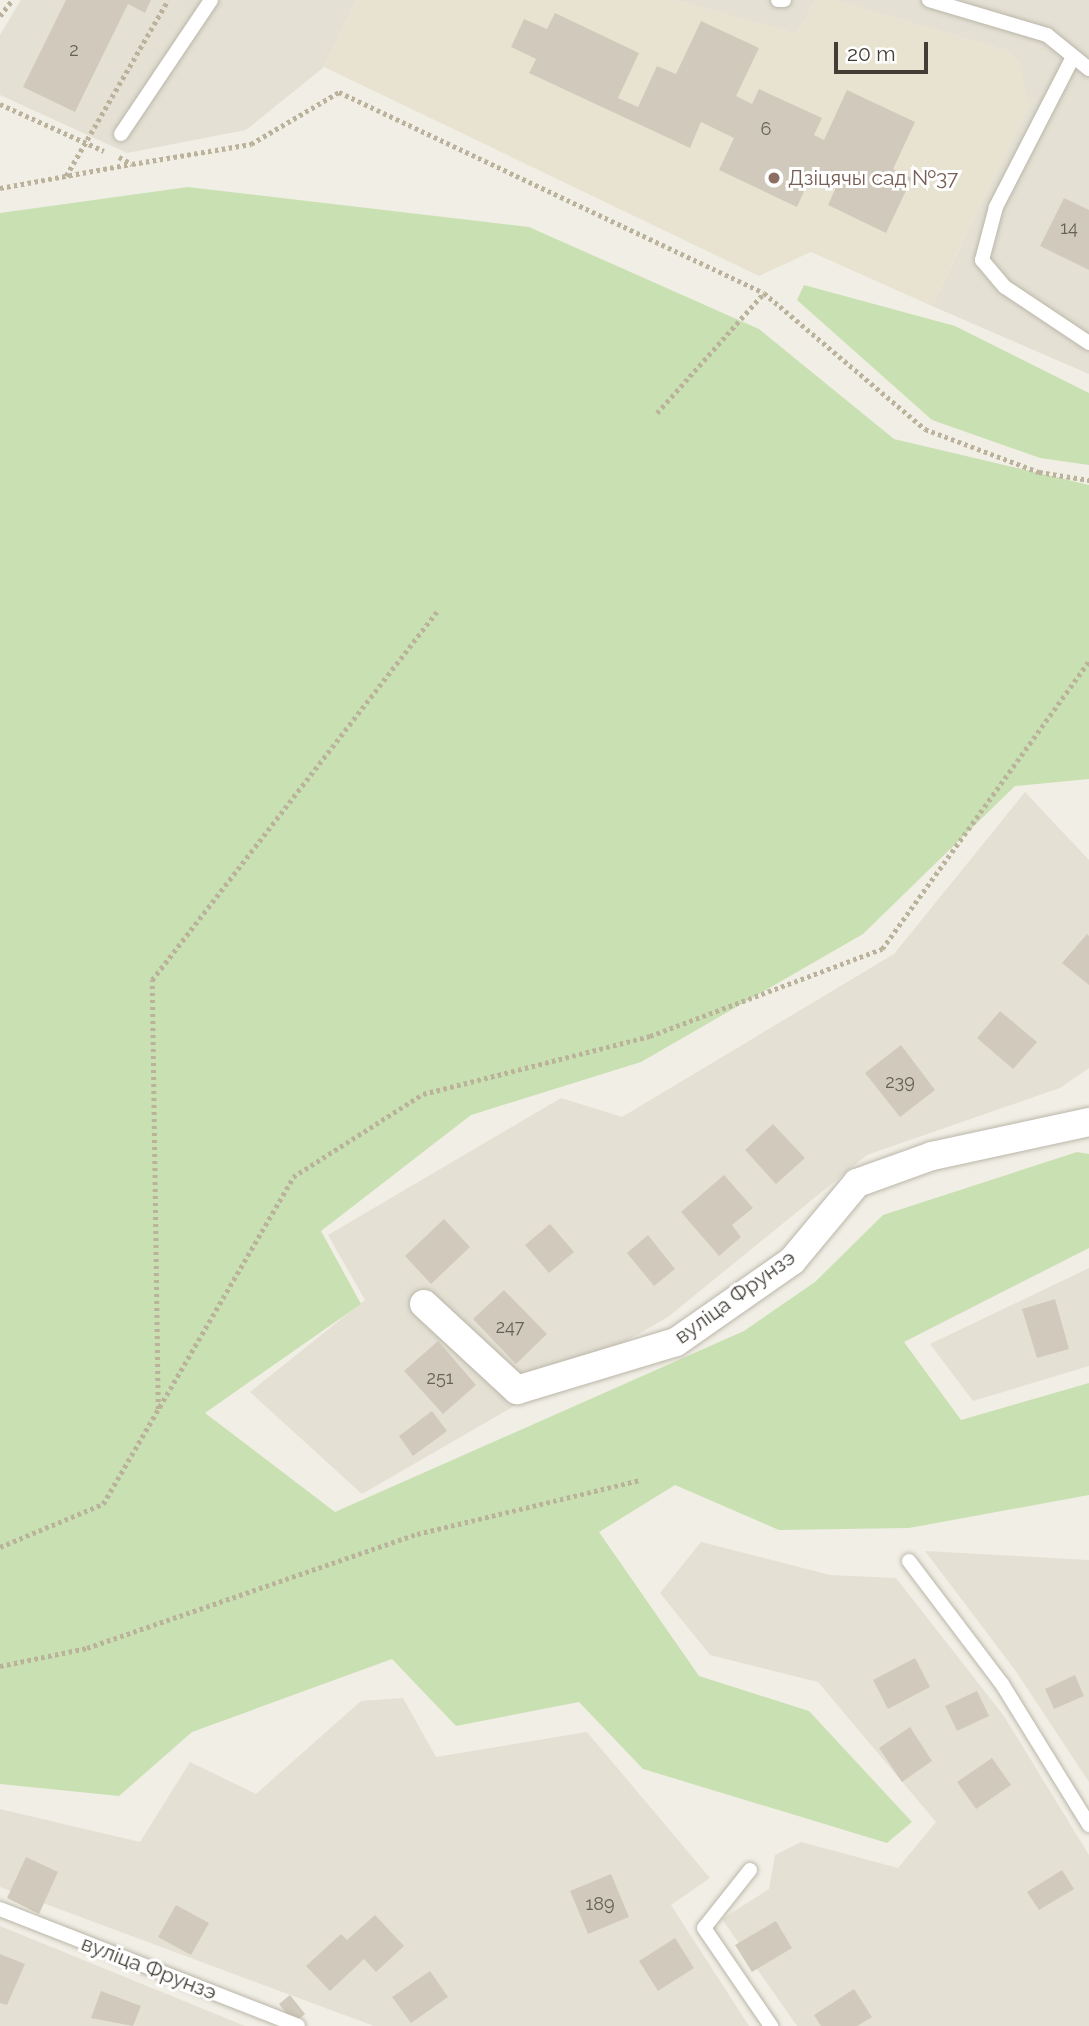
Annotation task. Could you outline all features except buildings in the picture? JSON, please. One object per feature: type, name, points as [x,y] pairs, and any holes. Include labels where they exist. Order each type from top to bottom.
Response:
[{"type":"street","name":"вуліца Фрунзэ","points":[[424,1304],[517,1390],[676,1342],[792,1261],[858,1183],[932,1156],[1089,1122]]},
{"type":"lane","points":[[121,134],[211,0]]},
{"type":"lane","points":[[778,0],[784,0]]},
{"type":"lane","points":[[929,0],[1047,35],[1089,69]]},
{"type":"lane","points":[[1073,57],[996,207],[982,260],[1005,287],[1089,343]]},
{"type":"lane","points":[[909,1561],[1002,1684],[1089,1825]]},
{"type":"lane","points":[[750,1870],[704,1928],[771,2026]]},
{"type":"lane","name":"вуліца Фрунзэ","points":[[0,1909],[298,2026]]},
{"type":"path","points":[[0,16],[12,0]]},
{"type":"path","points":[[66,176],[167,0]]},
{"type":"path","points":[[0,188],[251,144],[339,92],[764,293],[925,429],[1040,472],[1089,480]]},
{"type":"path","points":[[0,104],[132,163]]},
{"type":"path","points":[[657,413],[764,293]]},
{"type":"path","points":[[158,1409],[152,980],[437,611]]},
{"type":"path","points":[[0,1547],[103,1504],[293,1177],[423,1094],[650,1037],[882,949],[1089,661]]},
{"type":"path","points":[[0,1666],[87,1648],[417,1534],[641,1480]]},
{"type":"shaded area","points":[[21,0],[356,0],[324,67],[246,130],[127,153],[0,95],[0,35]]},
{"type":"shaded area","name":"Дзіцячы сад №37","points":[[356,0],[676,0],[796,34],[816,0],[833,0],[1008,51],[1019,61],[1029,105],[932,306],[811,252],[759,276],[324,67]]},
{"type":"shaded area","points":[[676,0],[816,0],[796,34]]},
{"type":"shaded area","points":[[833,0],[1089,0],[1089,374],[932,306],[1029,105],[1008,51]]},
{"type":"shaded area","points":[[1025,792],[1089,860],[1089,1068],[1060,1088],[867,1155],[668,1317],[362,1494],[250,1392],[365,1300],[328,1235],[561,1098],[622,1117],[894,954]]},
{"type":"shaded area","points":[[1089,1268],[1089,1366],[973,1401],[930,1344]]},
{"type":"shaded area","points":[[701,1542],[830,1575],[896,1578],[1004,1716],[1089,1855],[1089,2026],[797,2026],[722,1919],[769,1889],[775,1855],[801,1842],[898,1868],[936,1822],[818,1682],[710,1655],[660,1593]]},
{"type":"shaded area","points":[[925,1551],[1089,1560],[1089,1782],[1015,1670]]},
{"type":"shaded area","points":[[403,1698],[436,1757],[587,1732],[710,1878],[671,1905],[749,2026],[374,2026],[0,1887],[0,1809],[140,1842],[190,1762],[256,1794],[361,1701]]},
{"type":"shaded area","points":[[0,1926],[245,2026],[0,2026]]},
{"type":"green space","points":[[188,187],[529,227],[759,329],[894,439],[1089,485],[1089,779],[1015,786],[863,934],[641,1062],[471,1115],[321,1231],[361,1304],[205,1413],[335,1512],[744,1331],[815,1282],[883,1215],[1077,1152],[1089,1154],[1089,1248],[904,1342],[961,1420],[1089,1383],[1089,1495],[909,1528],[779,1530],[675,1485],[599,1532],[699,1676],[809,1711],[912,1822],[887,1843],[643,1769],[579,1702],[456,1726],[392,1659],[192,1732],[119,1796],[0,1784],[0,213]]},
{"type":"green space","points":[[804,285],[955,326],[1089,393],[1089,465],[1040,458],[932,420],[797,300]]},
{"type":"place","name":"Дзіцячы сад №37","points":[[774,178]]}]
